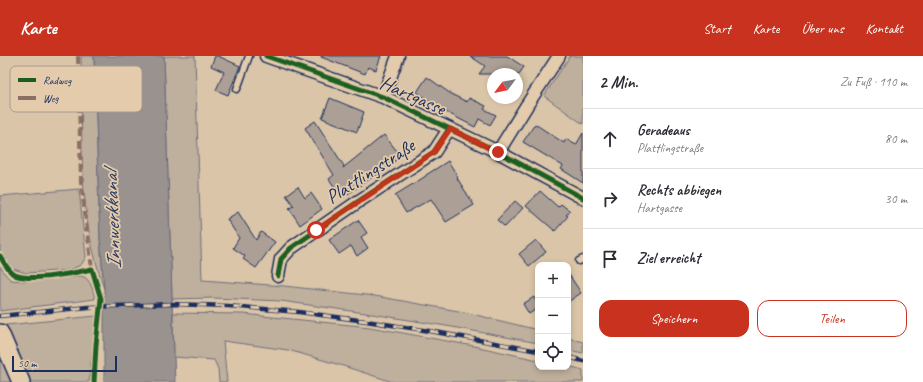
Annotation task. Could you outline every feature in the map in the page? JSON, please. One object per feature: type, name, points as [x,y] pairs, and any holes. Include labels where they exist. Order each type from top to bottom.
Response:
[{"type":"main road","points":[[0,333],[21,382]]},
{"type":"street","name":"Hartgasse","points":[[266,56],[383,97],[498,152],[583,198]]},
{"type":"street","points":[[383,97],[398,56]]},
{"type":"street","points":[[498,152],[559,56]]},
{"type":"street","name":"Plattlingstraße","points":[[278,276],[281,259],[291,248],[434,152],[450,129]]},
{"type":"lane","points":[[237,89],[249,56]]},
{"type":"shaded area","points":[[81,56],[94,56],[94,66],[81,66]]},
{"type":"shaded area","points":[[164,56],[195,56],[202,280],[284,286],[375,296],[464,312],[535,329],[535,342],[452,327],[281,301],[213,298],[172,299]]},
{"type":"shaded area","points":[[570,56],[583,56],[583,124],[544,96]]},
{"type":"shaded area","points":[[82,112],[96,112],[100,238],[104,289],[89,231],[84,192]]},
{"type":"shaded area","points":[[79,189],[86,257],[81,265],[69,270],[26,273],[13,269],[5,260],[0,251],[0,196]]},
{"type":"shaded area","points":[[0,266],[11,280],[24,281],[82,276],[90,282],[95,299],[0,311]]},
{"type":"shaded area","points":[[173,313],[243,314],[370,327],[474,346],[535,359],[535,370],[571,370],[571,367],[583,370],[583,382],[393,382],[288,350],[223,341],[227,382],[219,382],[218,369],[214,360],[174,357]]},
{"type":"shaded area","points":[[96,316],[89,382],[30,382],[6,325]]},
{"type":"shaded area","points":[[571,339],[583,342],[583,353],[571,351]]},
{"type":"shaded area","points":[[0,354],[12,382],[0,382]]},
{"type":"water","name":"Innwerkkanal","points":[[94,56],[164,56],[175,382],[104,382],[104,289],[100,238],[96,112],[142,112],[142,66],[94,66]]},
{"type":"building","points":[[215,56],[240,66],[228,95],[216,90],[224,72],[211,66]]},
{"type":"building","points":[[321,56],[381,56],[376,70],[368,67],[365,74]]},
{"type":"building","points":[[470,56],[507,56],[524,67],[523,68],[487,68],[487,74],[479,74],[485,66]]},
{"type":"building","points":[[427,77],[451,94],[467,102],[469,98],[486,106],[484,109],[496,115],[490,125],[479,119],[475,127],[444,111],[417,92]]},
{"type":"building","points":[[330,98],[364,112],[357,132],[322,118]]},
{"type":"building","points":[[315,121],[344,166],[343,168],[384,135],[401,156],[375,177],[374,176],[342,198],[329,179],[334,175],[305,128]]},
{"type":"building","points":[[535,124],[564,143],[566,139],[576,145],[583,133],[583,183],[561,169],[563,166],[523,142]]},
{"type":"building","points":[[448,161],[474,205],[446,222],[431,199],[406,213],[395,195]]},
{"type":"building","points":[[298,187],[305,198],[311,193],[322,209],[300,225],[289,208],[294,206],[286,195]]},
{"type":"building","points":[[540,191],[558,207],[561,204],[570,211],[566,215],[568,216],[555,231],[526,206]]},
{"type":"building","points":[[515,201],[523,208],[505,227],[497,220]]},
{"type":"building","points":[[238,212],[256,240],[261,232],[275,242],[256,268],[243,259],[245,256],[233,248],[239,238],[227,219]]},
{"type":"building","points":[[358,220],[367,233],[361,237],[368,248],[357,256],[351,246],[339,254],[329,240]]},
{"type":"building","points":[[536,240],[546,252],[529,266],[519,254]]},
{"type":"building","points":[[571,278],[581,293],[571,300]]},
{"type":"building","points":[[534,297],[535,310],[529,314],[523,304]]},
{"type":"railway","points":[[0,316],[88,307],[173,304],[228,306],[299,312],[366,321],[535,350]]},
{"type":"railway","points":[[571,358],[583,361]]},
{"type":"marked path","points":[[78,56],[78,66]]},
{"type":"marked path","points":[[79,112],[81,182],[92,269]]},
{"type":"cycle path","points":[[266,56],[383,97],[498,152],[583,198]]},
{"type":"cycle path","points":[[278,276],[281,259],[291,248],[434,152],[449,129]]},
{"type":"cycle path","points":[[0,256],[11,272],[22,277],[31,278],[53,276],[92,269],[101,299],[94,382]]},
{"type":"route","points":[[316,230],[434,152],[450,129],[498,152]]}]
